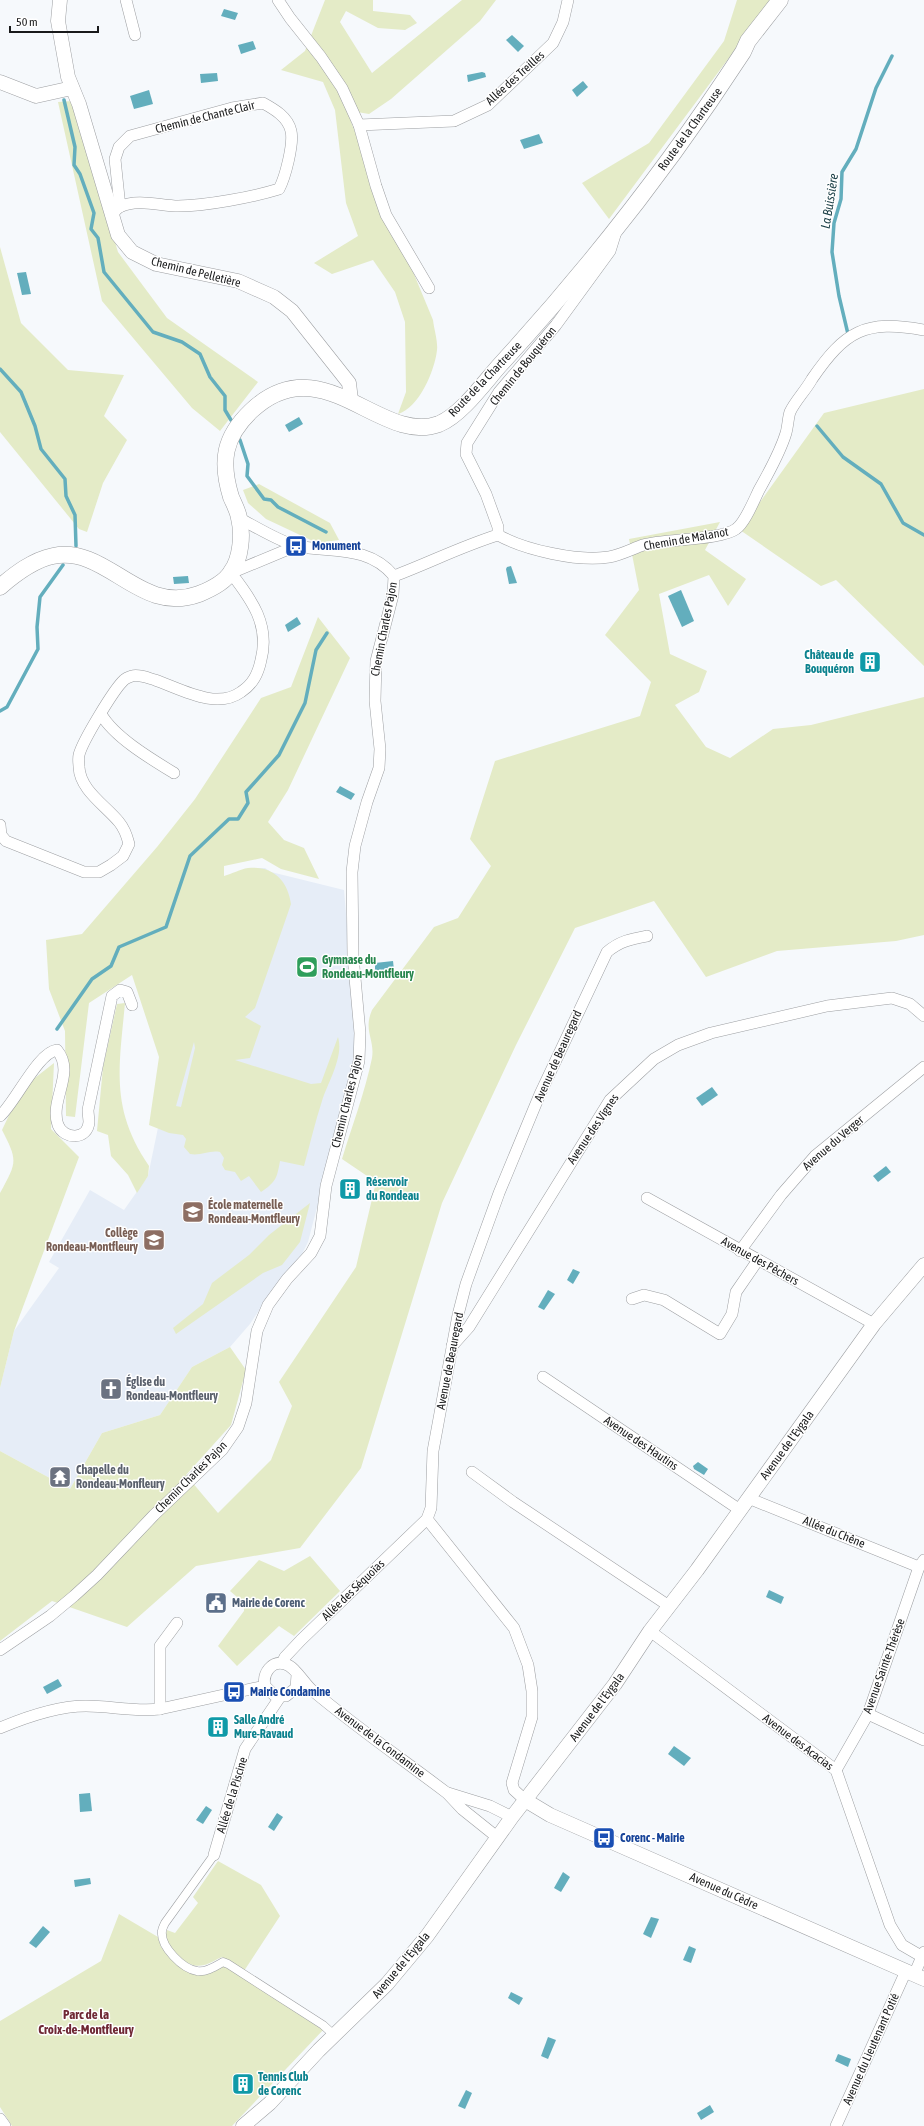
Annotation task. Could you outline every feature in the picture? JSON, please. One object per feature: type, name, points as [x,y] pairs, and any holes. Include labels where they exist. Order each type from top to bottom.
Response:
[{"type":"main road","name":"Route de la Chartreuse","points":[[231,573],[238,555],[240,541],[239,518],[232,499],[225,469],[226,448],[238,425],[267,398],[287,390],[304,388],[336,394],[390,421],[407,425],[420,426],[438,424],[450,417],[466,403],[536,326],[618,226],[701,117],[743,52],[748,41],[780,0]]},
{"type":"main road","points":[[0,587],[29,566],[53,556],[60,555],[78,556],[87,559],[152,595],[171,599],[198,594],[212,588],[231,573]]},
{"type":"street","name":"Chemin de Pelletière","points":[[60,0],[58,21],[68,77],[79,104],[116,211],[118,235],[132,252],[156,264],[238,281],[274,297],[292,311],[349,383],[350,400]]},
{"type":"street","points":[[126,0],[136,35]]},
{"type":"street","points":[[278,0],[290,18],[332,72],[342,88],[359,125],[376,186],[386,215],[429,288]]},
{"type":"street","name":"Allée des Treilles","points":[[359,125],[454,121],[488,105],[553,43],[563,22],[568,0]]},
{"type":"street","points":[[0,82],[36,96],[72,88]]},
{"type":"street","name":"Chemin de Chante Clair","points":[[264,103],[281,114],[291,131],[289,154],[283,180],[278,189],[266,193],[194,205],[178,206],[144,203],[116,211],[115,159],[119,147],[130,136],[232,108],[264,103]]},
{"type":"street","name":"Chemin de Bouquéron","points":[[498,535],[498,527],[486,494],[466,454],[467,443],[499,392],[556,325],[610,251],[618,226]]},
{"type":"street","name":"Chemin de Malanot","points":[[498,535],[511,542],[533,550],[596,559],[625,553],[646,545],[721,534],[736,529],[746,515],[779,452],[786,433],[790,412],[836,347],[850,336],[864,330],[885,327],[924,330]]},
{"type":"street","name":"Chemin Charles Pajon","points":[[0,1650],[50,1616],[80,1591],[154,1515],[222,1450],[238,1427],[246,1403],[257,1331],[268,1305],[287,1279],[311,1253],[320,1236],[326,1186],[359,1061],[360,1033],[352,956],[352,872],[355,846],[378,768],[380,749],[375,701],[376,661],[393,595],[394,576],[376,561],[358,554],[341,550],[296,546],[239,518]]},
{"type":"street","points":[[394,576],[421,566],[446,554],[498,535]]},
{"type":"street","points":[[0,825],[1,834],[6,841],[84,872],[99,872],[123,856],[129,844],[120,823],[82,782],[79,768],[79,755],[101,714],[124,679],[134,675],[146,677],[206,698],[225,700],[248,688],[256,677],[260,667],[264,643],[263,630],[261,619],[255,606],[231,573],[296,546]]},
{"type":"street","points":[[101,714],[106,722],[126,739],[174,773]]},
{"type":"street","name":"Avenue de Beauregard","points":[[427,1519],[431,1508],[433,1452],[458,1315],[466,1284],[499,1194],[540,1094],[572,1023],[607,952],[624,940],[647,936]]},
{"type":"street","points":[[0,1116],[42,1060],[51,1051],[57,1050],[63,1061],[64,1071],[56,1114],[58,1125],[62,1132],[70,1136],[77,1136],[85,1132],[89,1123],[88,1110],[112,996],[120,990],[127,992],[132,1005]]},
{"type":"street","name":"Avenue des Vignes","points":[[452,1346],[469,1327],[610,1100],[654,1058],[678,1045],[711,1032],[827,1006],[892,998],[910,1004],[924,1016]]},
{"type":"street","name":"Avenue du Verger","points":[[740,1250],[796,1176],[815,1156],[924,1067]]},
{"type":"street","name":"Avenue des Pêchers","points":[[647,1198],[874,1324]]},
{"type":"street","points":[[632,1298],[644,1295],[664,1300],[720,1334],[732,1314],[733,1301],[736,1292],[758,1260]]},
{"type":"street","name":"Avenue de l'Eygala","points":[[243,2126],[282,2090],[334,2035],[387,1984],[427,1936],[512,1817],[615,1684],[650,1631],[740,1510],[874,1324],[924,1265]]},
{"type":"street","name":"Avenue des Hautins","points":[[543,1377],[740,1510]]},
{"type":"street","points":[[472,1472],[513,1502],[669,1606]]},
{"type":"street","name":"Allée du Chêne","points":[[748,1498],[922,1563]]},
{"type":"street","points":[[427,1519],[508,1620],[521,1643],[530,1678],[532,1717],[512,1783],[514,1790],[525,1800]]},
{"type":"street","name":"Allée des Séquoïas","points":[[282,1663],[296,1644],[427,1519]]},
{"type":"street","name":"Avenue Sainte-Thérèse","points":[[836,1770],[868,1714],[922,1563]]},
{"type":"street","points":[[160,1709],[160,1646],[177,1623]]},
{"type":"street","name":"Avenue des Acacias","points":[[650,1631],[836,1770],[890,1925],[902,1945],[922,1954]]},
{"type":"street","points":[[282,1663],[268,1669],[265,1676],[265,1686],[271,1694],[280,1697],[292,1693],[312,1691]]},
{"type":"street","name":"Avenue de la Condamine","points":[[282,1663],[291,1667],[312,1691],[447,1793],[462,1809],[498,1837]]},
{"type":"street","points":[[292,1693],[297,1684],[297,1674]]},
{"type":"street","points":[[0,1728],[36,1715],[84,1706],[143,1711],[160,1709],[265,1686]]},
{"type":"street","name":"Allée de la Piscine","points":[[214,1854],[246,1749],[280,1697]]},
{"type":"street","points":[[868,1714],[924,1740]]},
{"type":"street","name":"Avenue de la Condamine","points":[[447,1793],[490,1806],[512,1817]]},
{"type":"street","name":"Avenue du Cèdre","points":[[525,1800],[550,1815],[915,1975]]},
{"type":"street","points":[[214,1854],[165,1923],[162,1931],[163,1940],[169,1950],[187,1968],[198,1972],[223,1962],[228,1964],[324,2025],[334,2035]]},
{"type":"street","name":"Avenue du Lieutenant Potié","points":[[836,2126],[915,1975],[922,1954]]},
{"type":"street","points":[[0,2119],[5,2126]]},
{"type":"shaded area","points":[[248,868],[265,868],[271,872],[344,890],[356,1035],[354,1065],[308,1242],[301,1256],[267,1298],[250,1324],[230,1347],[192,1367],[160,1415],[102,1433],[70,1489],[0,1451],[0,1388],[14,1331],[59,1268],[49,1262],[90,1190],[124,1210],[148,1176],[189,978]]},
{"type":"green space","points":[[325,0],[373,0],[373,11],[410,15],[417,23],[405,30],[378,28],[346,11],[340,22],[372,73],[462,0],[496,0],[480,21],[391,99],[369,114],[357,112],[351,122],[433,320],[437,350],[433,368],[425,387],[413,404],[398,414],[406,392],[405,322],[395,292],[373,260],[332,274],[314,263],[358,236],[346,203],[335,110],[323,82],[281,70],[305,51]]},
{"type":"green space","points":[[737,0],[772,0],[609,219],[582,183],[649,143],[724,41]]},
{"type":"green space","points":[[72,101],[118,252],[167,318],[258,382],[220,431],[192,408],[102,301],[58,102]]},
{"type":"green space","points":[[0,247],[21,323],[68,370],[124,375],[104,416],[127,440],[103,483],[87,532],[79,529],[0,432]]},
{"type":"green space","points":[[924,389],[924,666],[836,580],[821,586],[740,530],[824,413]]},
{"type":"green space","points":[[259,484],[330,523],[339,540],[317,543],[266,519],[248,503],[243,490]]},
{"type":"green space","points":[[720,522],[705,550],[746,579],[728,606],[709,575],[659,594],[670,654],[707,671],[699,692],[675,705],[706,747],[730,758],[773,729],[811,725],[924,697],[924,935],[896,941],[777,951],[706,977],[654,901],[575,928],[516,1045],[442,1203],[361,1468],[300,1548],[196,1566],[127,1627],[52,1601],[0,1641],[0,1451],[70,1489],[102,1433],[160,1415],[192,1367],[230,1347],[246,1370],[231,1425],[186,1475],[218,1513],[271,1460],[292,1406],[279,1382],[356,1267],[376,1182],[342,1159],[362,1096],[372,1058],[369,1024],[372,1010],[434,927],[458,918],[491,866],[470,839],[495,761],[640,716],[651,682],[605,635],[639,590],[629,539]]},
{"type":"green space","points":[[318,617],[350,658],[288,790],[268,822],[284,840],[304,848],[319,879],[281,869],[262,858],[224,866],[224,876],[248,868],[265,869],[272,872],[278,876],[287,888],[291,904],[255,1008],[245,1017],[261,1026],[250,1058],[235,1060],[311,1084],[321,1083],[338,1037],[339,1045],[337,1061],[319,1109],[304,1166],[280,1161],[275,1179],[261,1192],[249,1176],[241,1181],[235,1172],[225,1170],[222,1165],[224,1158],[220,1152],[190,1154],[184,1147],[186,1139],[183,1135],[169,1133],[149,1125],[159,1057],[132,975],[89,1003],[75,1117],[66,1116],[65,1031],[49,989],[46,940],[82,934],[157,847],[195,799],[261,698],[291,687]],"holes":[[[194,1042],[195,1048],[181,1107],[176,1106]]]},
{"type":"green space","points":[[125,1003],[121,1048],[120,1088],[128,1126],[149,1166],[148,1176],[137,1193],[128,1175],[111,1156],[108,1135],[97,1131],[103,1067],[117,1004]]},
{"type":"green space","points":[[54,1063],[51,1129],[79,1157],[14,1331],[0,1388],[0,1193],[10,1174],[13,1162],[11,1149],[2,1130],[22,1088]]},
{"type":"green space","points":[[310,1203],[300,1242],[282,1265],[263,1273],[176,1334],[173,1328],[203,1304],[212,1283],[249,1255],[269,1235]]},
{"type":"green space","points":[[310,1556],[340,1591],[294,1636],[279,1626],[237,1666],[218,1646],[244,1611],[244,1603],[230,1591],[259,1560],[284,1571]]},
{"type":"green space","points":[[218,1861],[261,1885],[280,1916],[244,1971],[222,1957],[206,1964],[198,1966],[192,1965],[176,1954],[165,1938],[167,1930],[175,1933],[198,1903],[193,1897]]},
{"type":"green space","points":[[119,1914],[158,1937],[161,1947],[186,1970],[226,1966],[324,2029],[232,2126],[12,2126],[0,2107],[0,2021],[101,1961]]},
{"type":"water","points":[[224,9],[238,13],[235,20],[221,16]]},
{"type":"water","points":[[512,35],[524,46],[518,52],[506,40]]},
{"type":"water","points":[[253,41],[256,49],[241,54],[238,45]]},
{"type":"water","points":[[482,72],[485,73],[486,77],[468,82],[467,75]]},
{"type":"water","points":[[217,73],[218,81],[201,83],[200,74]]},
{"type":"water","points":[[583,81],[588,87],[577,97],[572,90]]},
{"type":"water","points":[[149,90],[153,104],[134,109],[130,96]]},
{"type":"water","points":[[539,134],[543,143],[524,149],[520,140]]},
{"type":"water","points":[[26,272],[31,294],[22,295],[17,273]]},
{"type":"water","points":[[299,417],[303,424],[289,432],[285,425]]},
{"type":"water","points":[[511,566],[517,583],[509,584],[506,569],[507,567]]},
{"type":"water","points":[[188,576],[189,583],[174,584],[173,577]]},
{"type":"water","points":[[681,590],[694,621],[682,627],[668,596]]},
{"type":"water","points":[[297,617],[301,624],[288,632],[285,625]]},
{"type":"water","points":[[340,786],[355,794],[351,800],[336,792]]},
{"type":"water","points":[[393,961],[394,970],[375,972],[375,963]]},
{"type":"water","points":[[712,1087],[718,1095],[702,1106],[696,1098]]},
{"type":"water","points":[[886,1166],[891,1172],[878,1182],[873,1176]]},
{"type":"water","points":[[573,1269],[580,1272],[573,1284],[567,1280]]},
{"type":"water","points":[[548,1290],[555,1294],[544,1310],[538,1307]]},
{"type":"water","points":[[698,1462],[708,1469],[704,1475],[694,1469],[693,1466]]},
{"type":"water","points":[[769,1590],[784,1597],[781,1604],[766,1597]]},
{"type":"water","points":[[58,1679],[62,1686],[47,1694],[43,1687]]},
{"type":"water","points":[[674,1746],[691,1758],[684,1766],[668,1754]]},
{"type":"water","points":[[90,1793],[92,1811],[80,1812],[79,1794]]},
{"type":"water","points":[[206,1806],[212,1810],[203,1824],[196,1820]]},
{"type":"water","points":[[277,1813],[283,1817],[274,1831],[268,1827]]},
{"type":"water","points":[[563,1872],[570,1877],[561,1892],[554,1888]]},
{"type":"water","points":[[90,1878],[91,1884],[75,1887],[74,1880]]},
{"type":"water","points":[[651,1917],[659,1919],[651,1938],[643,1934]]},
{"type":"water","points":[[43,1926],[50,1932],[36,1948],[29,1943]]},
{"type":"water","points":[[689,1946],[696,1949],[691,1963],[683,1960]]},
{"type":"water","points":[[511,1992],[523,1998],[519,2005],[508,1998]]},
{"type":"water","points":[[548,2037],[556,2040],[548,2059],[541,2056]]},
{"type":"water","points":[[838,2054],[851,2059],[848,2067],[835,2061]]},
{"type":"water","points":[[466,2090],[472,2093],[465,2109],[458,2106]]},
{"type":"water","points":[[710,2105],[714,2112],[701,2120],[697,2113]]},
{"type":"waterway","name":"La Buissière","points":[[848,334],[839,296],[832,252],[834,223],[841,199],[842,172],[856,149],[876,88],[892,56]]},
{"type":"waterway","points":[[64,100],[75,147],[74,165],[80,174],[94,213],[91,229],[98,238],[104,272],[153,332],[182,342],[200,354],[210,377],[225,396],[225,410],[231,420]]},
{"type":"waterway","points":[[0,369],[21,392],[35,426],[41,449],[65,479],[66,496],[75,515],[76,546]]},
{"type":"waterway","name":"La Buissière","points":[[817,426],[843,457],[881,484],[903,523],[924,535]]},
{"type":"waterway","points":[[240,440],[248,464],[247,476],[264,499],[271,500],[278,507],[326,532]]},
{"type":"waterway","points":[[0,711],[7,707],[38,649],[37,627],[40,597],[63,565]]},
{"type":"waterway","points":[[57,1029],[92,979],[111,966],[119,947],[166,927],[190,856],[229,819],[238,819],[248,803],[246,792],[279,755],[305,703],[316,650],[327,633]]},
{"type":"place","name":"Monument","points":[[296,546]]},
{"type":"place","name":"Château de Bouquéron","points":[[870,662]]},
{"type":"place","name":"Gymnase du Rondeau-Montfleury","points":[[307,967]]},
{"type":"place","name":"Réservoir du Rondeau","points":[[350,1189]]},
{"type":"place","name":"École maternelle Rondeau-Montfleury","points":[[193,1212]]},
{"type":"place","name":"Collège Rondeau-Montfleury","points":[[154,1240]]},
{"type":"place","name":"Église du Rondeau-Montfleury","points":[[111,1389]]},
{"type":"place","name":"Chapelle du Rondeau-Monfleury","points":[[60,1477]]},
{"type":"place","name":"Mairie de Corenc","points":[[216,1603]]},
{"type":"place","name":"Mairie Condamine","points":[[234,1692]]},
{"type":"place","name":"Salle André Mure-Ravaud","points":[[218,1727]]},
{"type":"place","name":"Corenc - Mairie","points":[[604,1838]]},
{"type":"place","name":"Tennis Club de Corenc","points":[[243,2084]]},
{"type":"district","name":"Parc de la Croix-de-Montfleury","points":[[86,2022]]}]
